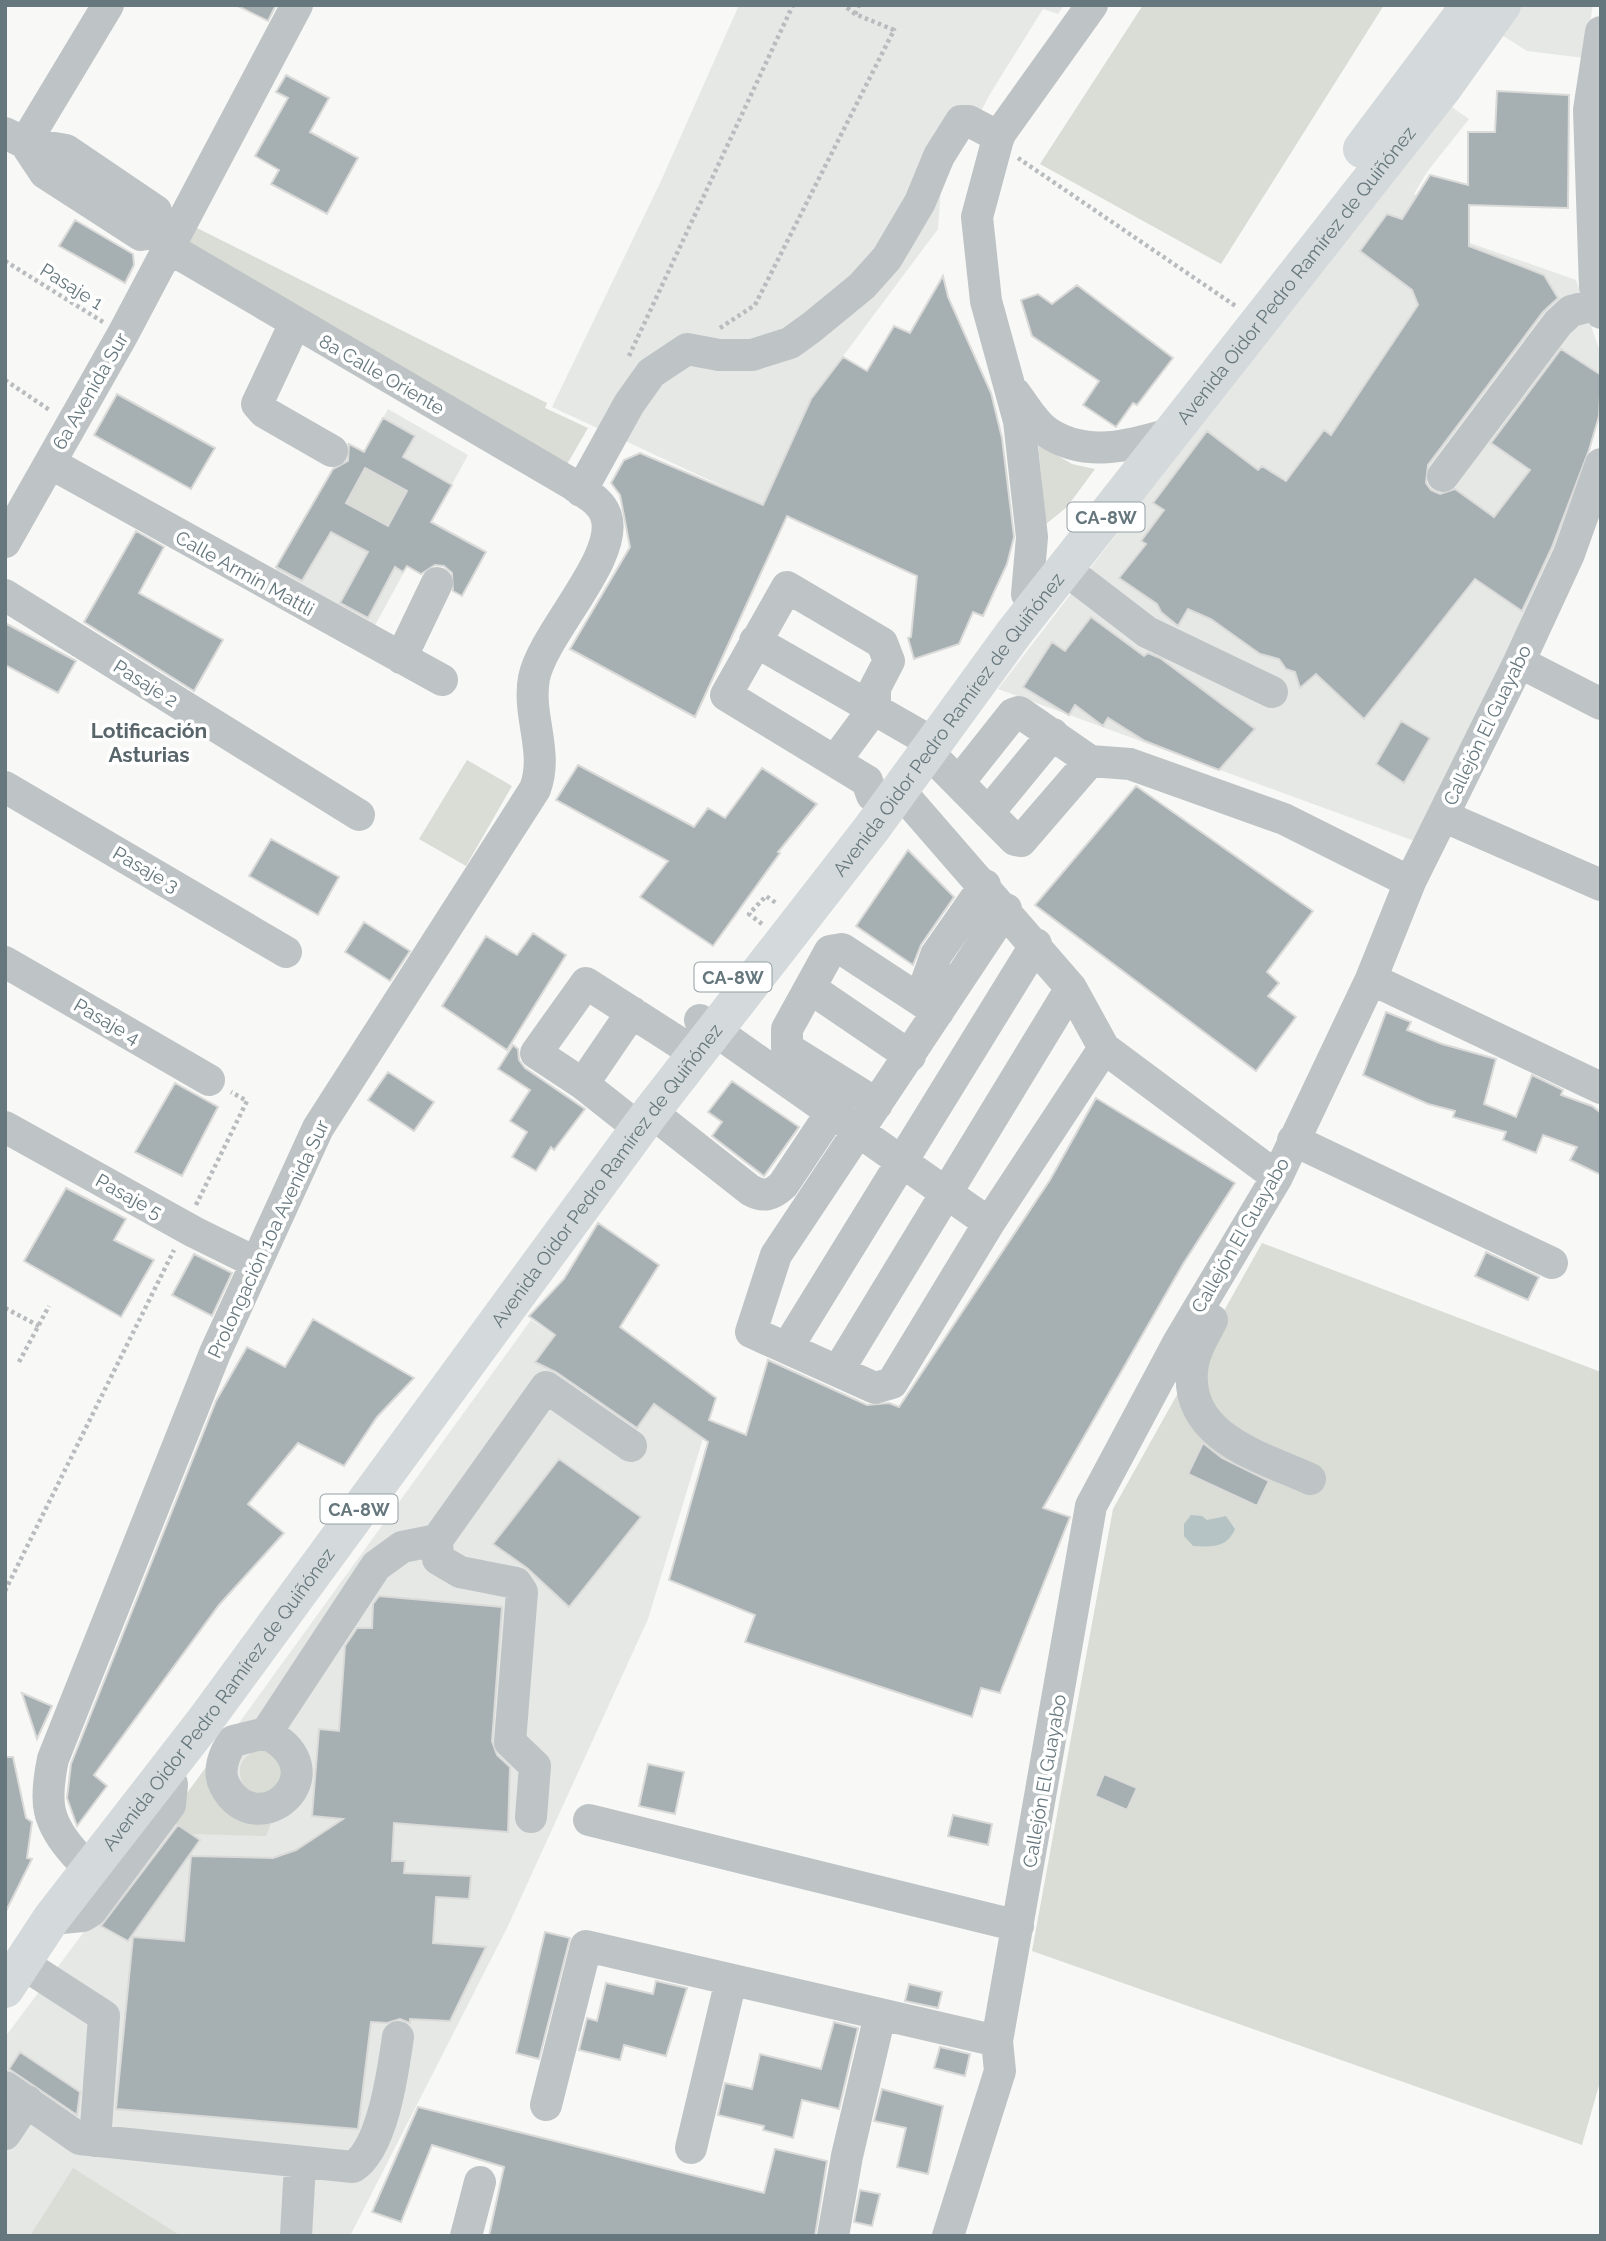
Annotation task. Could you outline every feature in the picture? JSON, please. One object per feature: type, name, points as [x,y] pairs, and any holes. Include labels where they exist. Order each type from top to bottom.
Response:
[{"type":"main road","name":"Avenida Oidor Pedro Ramírez de Quiñónez","points":[[11,1969],[76,1855],[638,1115],[698,1032],[1066,570],[1241,310],[1470,5]]},
{"type":"main road","name":"Avenida Oidor Pedro Ramírez de Quiñónez","points":[[927,743],[1027,594],[1443,88],[1502,5]]},
{"type":"main road","name":"Avenida Oidor Pedro Ramírez de Quiñónez","points":[[11,1969],[166,1772],[218,1732],[638,1115]]},
{"type":"street","name":"6a Avenida Sur","points":[[5,542],[123,334],[165,238],[297,5]]},
{"type":"street","points":[[1027,594],[1032,537],[1019,421],[986,301],[976,217],[998,141],[1092,5]]},
{"type":"street","points":[[106,6],[15,138],[66,150],[117,184],[156,211],[165,238]]},
{"type":"street","points":[[1443,476],[1558,323],[1571,310],[1600,308],[1590,189],[1589,110],[1601,32]]},
{"type":"street","points":[[589,496],[629,404],[650,373],[687,349],[719,355],[752,355],[790,343],[862,286],[887,258],[920,202],[939,156],[961,121],[969,121],[998,141]]},
{"type":"street","name":"8a Calle Oriente","points":[[165,238],[295,323],[589,496]]},
{"type":"street","points":[[295,323],[257,404],[264,412],[332,451]]},
{"type":"street","points":[[1010,387],[1045,431],[1071,443],[1090,449],[1156,438]]},
{"type":"street","name":"Calle Armín Mattli","points":[[50,463],[442,680]]},
{"type":"street","name":"Callejón El Guayabo","points":[[948,2236],[1000,2071],[997,2040],[1091,1506],[1178,1343],[1277,1177],[1371,979],[1410,882],[1519,662],[1569,554],[1599,477]]},
{"type":"street","name":"Prolongación 10a Avenida Sur","points":[[76,1855],[52,1823],[48,1782],[53,1759],[215,1353],[318,1128],[535,789],[541,772],[533,694],[534,677],[575,597],[606,548],[606,515],[589,496]]},
{"type":"street","points":[[1066,570],[1147,632],[1272,692]]},
{"type":"street","points":[[401,658],[437,583]]},
{"type":"street","points":[[835,761],[874,707],[875,688],[889,661],[882,643],[787,587],[726,695],[886,793],[985,885],[1036,944],[1071,988],[1104,1048],[1277,1177]]},
{"type":"street","name":"Pasaje 2","points":[[5,595],[359,816]]},
{"type":"street","points":[[755,641],[874,707],[927,743],[958,782],[1015,840],[1025,839],[1090,761]]},
{"type":"street","points":[[1519,662],[1601,704]]},
{"type":"street","points":[[958,782],[1013,714],[1024,713],[1090,761],[1130,764],[1284,819],[1410,882]]},
{"type":"street","points":[[988,813],[1053,734]]},
{"type":"street","name":"Pasaje 3","points":[[5,787],[286,952]]},
{"type":"street","points":[[1443,816],[1601,885]]},
{"type":"street","points":[[985,885],[936,955],[929,1006],[910,1056],[776,1255],[751,1332],[874,1388],[892,1383],[989,1223],[1104,1048]]},
{"type":"street","points":[[929,1006],[1006,909]]},
{"type":"street","points":[[787,1348],[1036,944]]},
{"type":"street","points":[[877,1104],[787,1048],[787,1029],[830,951],[835,948],[842,949],[929,1006]]},
{"type":"street","name":"Pasaje 4","points":[[5,962],[209,1080]]},
{"type":"street","points":[[831,1113],[783,1185],[775,1192],[763,1196],[536,1053],[574,976],[632,1012],[698,1032],[831,1113],[989,1223]]},
{"type":"street","points":[[1371,979],[1601,1088]]},
{"type":"street","points":[[810,988],[910,1056]]},
{"type":"street","points":[[838,1371],[1071,988]]},
{"type":"street","points":[[583,1084],[632,1012]]},
{"type":"street","name":"Pasaje 5","points":[[5,1127],[185,1227],[255,1262]]},
{"type":"street","points":[[1293,1140],[1552,1263]]},
{"type":"street","points":[[1242,1237],[1230,1276],[1196,1353],[1192,1370],[1193,1392],[1200,1411],[1224,1440],[1310,1479]]},
{"type":"street","points":[[531,1817],[535,1766],[510,1742],[522,1592],[516,1583],[460,1572],[438,1559],[436,1540],[546,1387],[631,1446]]},
{"type":"street","points":[[266,1733],[376,1566],[402,1547],[436,1540]]},
{"type":"street","points":[[218,1732],[266,1733],[282,1742],[294,1755],[298,1777],[292,1792],[279,1805],[244,1807],[229,1793],[222,1781],[218,1732]]},
{"type":"street","points":[[589,1819],[1018,1926]]},
{"type":"street","points":[[546,2105],[586,1946],[997,2040]]},
{"type":"street","points":[[11,1969],[104,2016],[95,2141]]},
{"type":"street","points":[[691,2148],[731,1980]]},
{"type":"street","points":[[833,2236],[847,2156],[880,2015]]},
{"type":"street","points":[[5,2134],[16,2094],[80,2139],[300,2164],[353,2167],[367,2155],[390,2093],[398,2037]]},
{"type":"street","points":[[296,2236],[300,2164]]},
{"type":"street","points":[[466,2236],[480,2182]]},
{"type":"path","points":[[625,365],[793,5]]},
{"type":"path","points":[[687,349],[755,305],[881,60],[894,30],[855,14],[844,5]]},
{"type":"path","points":[[855,14],[859,5]]},
{"type":"path","points":[[998,141],[1241,310]]},
{"type":"path","name":"Pasaje 1","points":[[5,261],[123,334]]},
{"type":"path","points":[[5,380],[71,424]]},
{"type":"path","points":[[748,914],[766,896]]},
{"type":"path","points":[[5,1591],[247,1101],[209,1080]]},
{"type":"path","points":[[19,1362],[50,1306]]},
{"type":"path","points":[[5,1308],[39,1326]]},
{"type":"shaded area","points":[[739,5],[1064,5],[1058,14],[1043,9],[990,94],[941,187],[938,229],[811,399],[763,505],[552,407],[661,181]]},
{"type":"shaded area","points":[[1143,5],[1384,5],[1221,264],[1040,164]]},
{"type":"shaded area","points":[[1521,5],[1593,5],[1584,58],[1527,51],[1500,34]]},
{"type":"shaded area","points":[[1446,103],[1469,119],[1427,172],[1414,194],[1451,209],[1450,236],[1576,280],[1601,355],[1601,399],[1568,525],[1420,843],[998,689]]},
{"type":"shaded area","points":[[189,224],[547,403],[545,408],[588,428],[566,466],[173,248]]},
{"type":"shaded area","points":[[388,409],[468,455],[373,629],[275,570],[347,443],[364,452]]},
{"type":"shaded area","points":[[1038,444],[1072,464],[1095,469],[1067,507],[1046,524]]},
{"type":"shaded area","points":[[370,459],[407,491],[388,526],[346,503]]},
{"type":"shaded area","points":[[467,760],[512,786],[466,866],[419,839]]},
{"type":"shaded area","points":[[1262,1243],[1601,1372],[1601,2078],[1582,2145],[1032,1951],[1113,1509]]},
{"type":"shaded area","points":[[531,1320],[703,1438],[648,1619],[508,1926],[350,2236],[5,2236],[5,2037],[186,1796]]},
{"type":"shaded area","points":[[1191,1515],[1202,1516],[1207,1520],[1226,1516],[1235,1529],[1223,1543],[1193,1546],[1184,1536],[1184,1524]]},
{"type":"shaded area","points":[[220,1748],[217,1769],[272,1820],[266,1836],[191,1834],[168,1819]]},
{"type":"shaded area","points":[[263,1748],[286,1768],[272,1794],[249,1793],[241,1778],[241,1766],[248,1755]]},
{"type":"shaded area","points":[[73,2168],[181,2236],[30,2236]]},
{"type":"building","points":[[236,5],[276,5],[268,21]]},
{"type":"building","points":[[286,75],[329,98],[310,132],[358,158],[327,214],[271,184],[279,170],[255,156],[288,98],[276,92]]},
{"type":"building","points":[[1497,91],[1569,95],[1568,208],[1469,205],[1469,246],[1544,275],[1558,298],[1543,312],[1428,465],[1426,483],[1431,490],[1440,494],[1455,489],[1494,517],[1530,470],[1491,443],[1561,349],[1601,375],[1599,416],[1552,547],[1522,611],[1475,579],[1364,719],[1316,674],[1300,688],[1295,672],[1286,669],[1279,659],[1260,654],[1211,619],[1188,609],[1178,626],[1161,612],[1157,604],[1119,578],[1146,544],[1141,541],[1164,510],[1153,503],[1207,431],[1258,470],[1262,466],[1286,481],[1324,430],[1331,435],[1418,305],[1412,290],[1360,251],[1387,214],[1402,219],[1430,175],[1468,185],[1468,132],[1495,132]]},
{"type":"building","points":[[75,220],[133,254],[134,265],[125,283],[59,246]]},
{"type":"building","points":[[943,276],[948,297],[991,393],[1002,438],[1014,537],[1007,564],[983,616],[973,612],[959,644],[914,659],[908,638],[911,637],[917,576],[787,516],[695,717],[570,649],[630,547],[620,495],[611,483],[624,460],[640,453],[763,505],[811,399],[843,357],[867,371],[894,326],[910,333]]},
{"type":"building","points":[[1077,285],[1173,358],[1137,405],[1133,403],[1116,427],[1083,405],[1099,381],[1032,336],[1021,300],[1038,294],[1052,304]]},
{"type":"building","points":[[117,394],[215,448],[191,489],[94,435]]},
{"type":"building","points":[[383,418],[415,436],[403,457],[452,485],[431,522],[486,552],[462,596],[453,591],[452,573],[444,566],[435,565],[421,574],[407,566],[403,572],[395,567],[368,618],[340,603],[368,552],[331,532],[302,581],[276,567],[333,469],[348,461],[349,444],[364,452]],"holes":[[[365,468],[407,491],[388,526],[346,503]]]},
{"type":"building","points":[[136,531],[164,547],[139,593],[223,640],[194,691],[84,622]]},
{"type":"building","points":[[1091,617],[1144,656],[1148,653],[1160,658],[1255,729],[1219,770],[1145,741],[1108,718],[1103,726],[1075,705],[1069,715],[1023,687],[1052,642],[1065,651]]},
{"type":"building","points":[[5,623],[76,661],[58,693],[5,665]]},
{"type":"building","points":[[1401,721],[1430,738],[1404,783],[1376,764]]},
{"type":"building","points":[[578,765],[694,827],[708,808],[725,818],[762,768],[817,804],[778,852],[780,853],[713,946],[640,897],[668,861],[556,800]]},
{"type":"building","points":[[1136,786],[1313,911],[1267,972],[1279,983],[1268,996],[1296,1017],[1256,1071],[1035,905]]},
{"type":"building","points":[[271,839],[339,877],[318,915],[249,876]]},
{"type":"building","points":[[908,850],[954,897],[921,945],[913,965],[856,926]]},
{"type":"building","points":[[364,922],[410,951],[390,981],[345,952]]},
{"type":"building","points":[[533,933],[566,955],[507,1050],[442,1006],[486,936],[517,955]]},
{"type":"building","points":[[1386,1012],[1411,1022],[1407,1030],[1442,1044],[1496,1059],[1484,1104],[1516,1117],[1532,1075],[1563,1090],[1561,1095],[1592,1106],[1601,1113],[1601,1175],[1570,1160],[1577,1147],[1543,1135],[1536,1153],[1503,1140],[1506,1132],[1453,1117],[1455,1111],[1428,1104],[1363,1075]]},
{"type":"building","points":[[513,1045],[518,1049],[519,1060],[525,1068],[585,1109],[554,1150],[551,1147],[536,1171],[512,1157],[527,1132],[510,1121],[530,1090],[498,1069]]},
{"type":"building","points":[[388,1072],[434,1102],[414,1131],[368,1100]]},
{"type":"building","points":[[732,1081],[799,1127],[764,1176],[712,1136],[722,1122],[708,1112]]},
{"type":"building","points":[[175,1083],[218,1107],[182,1176],[135,1152]]},
{"type":"building","points":[[1096,1098],[1235,1183],[1183,1264],[1043,1508],[1070,1517],[1000,1693],[981,1688],[972,1717],[745,1642],[755,1615],[669,1580],[708,1442],[654,1404],[637,1428],[556,1372],[535,1362],[555,1335],[529,1316],[564,1279],[598,1223],[659,1265],[620,1327],[716,1398],[709,1420],[746,1435],[768,1360],[867,1405],[889,1403],[899,1407],[1050,1180]]},
{"type":"building","points":[[66,1188],[126,1219],[114,1240],[154,1260],[121,1317],[24,1261]]},
{"type":"building","points":[[1486,1252],[1539,1277],[1528,1300],[1475,1276]]},
{"type":"building","points":[[194,1254],[232,1273],[212,1316],[172,1295]]},
{"type":"building","points":[[313,1319],[414,1378],[377,1417],[344,1466],[298,1443],[248,1504],[284,1533],[219,1605],[94,1775],[107,1786],[77,1826],[67,1798],[71,1764],[216,1401],[247,1347],[285,1367]]},
{"type":"building","points":[[1203,1443],[1222,1458],[1269,1481],[1257,1506],[1188,1474]]},
{"type":"building","points":[[559,1459],[641,1517],[569,1607],[527,1568],[493,1544]]},
{"type":"building","points":[[379,1596],[502,1607],[492,1741],[497,1755],[510,1767],[508,1832],[394,1823],[392,1861],[405,1861],[404,1873],[471,1876],[469,1899],[436,1897],[433,1943],[486,1947],[450,2021],[410,2019],[410,2023],[400,2019],[387,2023],[371,2022],[358,2129],[116,2109],[133,1937],[184,1941],[191,1856],[273,1858],[296,1850],[343,1819],[312,1816],[319,1729],[339,1731],[345,1646],[357,1628],[372,1628],[373,1604]]},
{"type":"building","points":[[22,1693],[52,1706],[37,1739]]},
{"type":"building","points":[[5,1757],[13,1757],[26,1818],[32,1822],[27,1858],[32,1859],[5,1913]]},
{"type":"building","points":[[648,1764],[684,1772],[675,1814],[639,1806]]},
{"type":"building","points":[[1104,1774],[1137,1788],[1127,1810],[1095,1796]]},
{"type":"building","points":[[953,1815],[992,1824],[988,1845],[948,1836]]},
{"type":"building","points":[[178,1825],[200,1840],[128,1941],[101,1926]]},
{"type":"building","points":[[545,1932],[570,1938],[539,2059],[516,2053]]},
{"type":"building","points":[[656,1981],[687,1988],[666,2056],[624,2045],[620,2060],[579,2050],[587,2018],[597,2021],[606,1983],[653,1994]]},
{"type":"building","points":[[909,1984],[942,1992],[938,2008],[905,2001]]},
{"type":"building","points":[[834,2022],[858,2028],[839,2109],[802,2100],[793,2138],[763,2130],[764,2126],[718,2115],[725,2083],[752,2089],[760,2054],[821,2069]]},
{"type":"building","points":[[940,2047],[970,2054],[965,2076],[934,2068]]},
{"type":"building","points":[[20,2052],[80,2092],[77,2115],[9,2069]]},
{"type":"building","points":[[882,2089],[943,2106],[928,2174],[897,2167],[906,2128],[874,2121]]},
{"type":"building","points":[[418,2107],[764,2193],[775,2149],[827,2161],[815,2236],[489,2236],[504,2167],[432,2145],[401,2222],[372,2212]]},
{"type":"building","points":[[860,2190],[880,2194],[872,2226],[854,2222]]},
{"type":"district","name":"Lotificación Asturias","points":[[149,742]]}]
